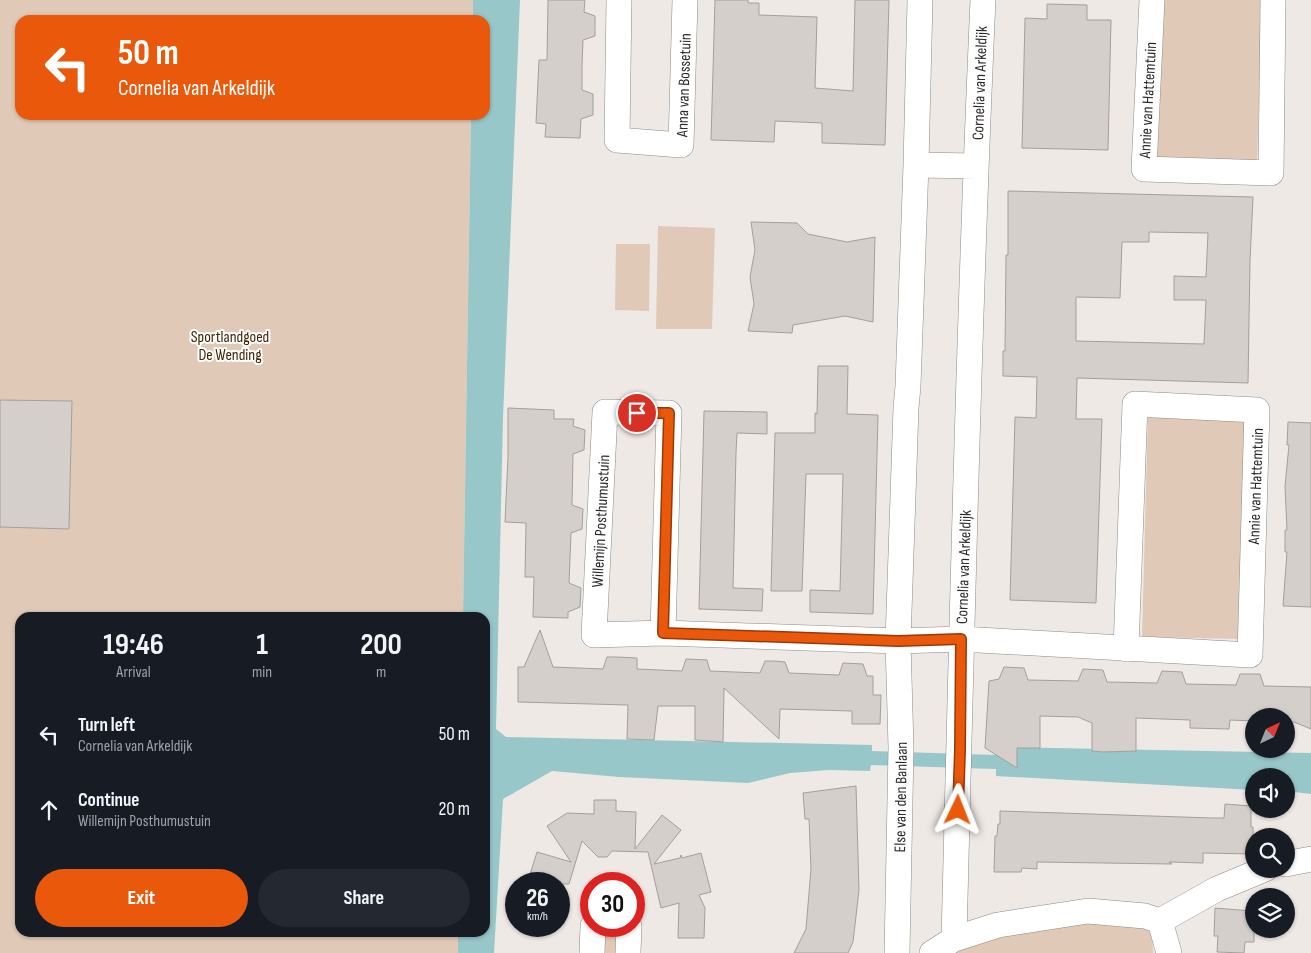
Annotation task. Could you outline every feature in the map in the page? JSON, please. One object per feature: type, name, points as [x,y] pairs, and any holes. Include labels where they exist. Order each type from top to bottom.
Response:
[{"type":"street","name":"Anna van Bossetuin","points":[[620,0],[617,140],[681,145],[685,0]]},
{"type":"street","points":[[898,641],[916,165],[920,0]]},
{"type":"street","name":"Cornelia van Arkeldijk","points":[[898,641],[961,639],[983,0]]},
{"type":"street","name":"Annie van Hattemtuin","points":[[1152,0],[1144,169],[1271,173],[1273,0]]},
{"type":"street","points":[[916,165],[976,166]]},
{"type":"street","name":"Annie van Hattemtuin","points":[[961,639],[1126,649],[1250,655],[1257,410],[1136,404],[1126,649]]},
{"type":"street","name":"Willemijn Posthumustuin","points":[[663,633],[669,413],[605,412],[594,635],[663,633],[898,641]]},
{"type":"street","points":[[954,939],[961,639]]},
{"type":"street","name":"Else van den Banlaan","points":[[897,953],[901,759],[898,641]]},
{"type":"street","points":[[1295,862],[1311,859]]},
{"type":"street","points":[[1160,922],[1217,889],[1245,877]]},
{"type":"street","points":[[932,953],[954,939],[998,926],[1088,911],[1145,916],[1160,922]]},
{"type":"street","points":[[1160,922],[1168,953]]},
{"type":"street","points":[[592,953],[593,937]]},
{"type":"street","points":[[628,953],[629,937]]},
{"type":"green space","name":"Sportlandgoed De Wending","points":[[0,0],[473,0],[473,15],[15,15],[15,120],[471,120],[463,612],[15,612],[15,937],[458,937],[458,953],[0,953]]},
{"type":"green space","points":[[1161,0],[1262,0],[1257,163],[1157,160]]},
{"type":"green space","points":[[658,226],[715,228],[712,329],[656,329]]},
{"type":"green space","points":[[616,244],[650,244],[649,311],[615,310]]},
{"type":"green space","points":[[1148,412],[1249,415],[1243,639],[1142,637]]},
{"type":"green space","points":[[1089,922],[1144,925],[1152,932],[1153,953],[952,953],[1003,935]]},
{"type":"green space","points":[[593,937],[629,937],[628,953],[592,953]]},
{"type":"water","points":[[473,0],[520,0],[503,418],[496,729],[506,737],[872,745],[872,751],[996,755],[997,747],[1245,752],[1245,758],[1295,758],[1295,753],[1311,753],[1311,794],[1295,792],[1295,768],[1245,768],[1245,790],[996,776],[996,769],[871,765],[870,771],[829,770],[790,773],[748,783],[619,777],[552,771],[503,799],[494,953],[458,953],[458,937],[490,937],[490,612],[463,612],[471,120],[490,120],[490,15],[473,15]]},
{"type":"building","points":[[548,0],[585,0],[584,12],[595,16],[595,36],[583,40],[582,65],[582,90],[593,94],[593,115],[581,119],[580,138],[545,137],[546,124],[536,123],[539,60],[547,60]]},
{"type":"building","points":[[715,0],[748,0],[748,3],[759,3],[759,15],[817,17],[815,88],[853,91],[855,0],[889,0],[885,145],[822,143],[822,123],[775,121],[774,142],[711,140]]},
{"type":"building","points":[[1047,4],[1087,5],[1087,20],[1111,20],[1108,150],[1022,148],[1025,18],[1047,19]]},
{"type":"building","points":[[1008,191],[1253,197],[1248,383],[1077,378],[1076,419],[1102,419],[1096,603],[1010,600],[1015,417],[1036,418],[1037,377],[1003,376],[1006,255],[1008,255]],"holes":[[[1149,232],[1208,233],[1206,277],[1174,276],[1174,300],[1206,300],[1204,344],[1076,341],[1076,297],[1120,298],[1122,242],[1149,242]]]},
{"type":"building","points":[[751,222],[797,223],[808,234],[847,242],[875,237],[873,322],[845,316],[793,325],[792,333],[748,331],[754,304],[750,277],[755,250]]},
{"type":"building","points":[[818,366],[848,366],[847,414],[878,415],[873,614],[810,612],[810,590],[840,591],[843,474],[806,474],[802,591],[771,591],[775,433],[815,433]]},
{"type":"building","points":[[0,400],[72,401],[69,529],[0,527]]},
{"type":"building","points":[[508,408],[554,410],[554,419],[574,419],[573,426],[585,430],[584,450],[573,454],[572,505],[583,509],[582,529],[571,533],[569,583],[581,588],[580,607],[568,612],[568,618],[533,617],[534,577],[525,577],[526,523],[505,522]]},
{"type":"building","points":[[704,411],[767,412],[767,434],[737,433],[736,452],[733,588],[763,589],[762,611],[699,609]]},
{"type":"building","points":[[1288,422],[1311,423],[1311,607],[1283,606],[1287,552],[1285,552],[1285,530],[1287,530],[1285,486],[1289,445],[1287,445]]},
{"type":"building","points":[[540,630],[553,667],[603,669],[607,657],[617,657],[637,658],[637,669],[682,671],[686,659],[707,660],[710,671],[760,673],[765,661],[775,661],[785,662],[789,673],[839,675],[843,663],[863,664],[867,676],[873,676],[873,695],[881,695],[880,724],[852,724],[852,711],[780,709],[779,739],[724,688],[723,742],[695,740],[695,706],[658,706],[654,740],[627,739],[628,705],[518,702],[518,667],[524,667]]},
{"type":"building","points":[[1004,667],[1024,668],[1028,680],[1078,681],[1083,669],[1103,670],[1107,682],[1157,683],[1162,671],[1182,672],[1186,684],[1236,685],[1240,674],[1260,674],[1264,686],[1311,687],[1311,729],[1295,722],[1295,708],[1245,708],[1245,721],[1230,720],[1229,729],[1190,728],[1190,720],[1136,718],[1136,751],[1103,752],[1092,751],[1092,723],[1078,717],[1040,716],[1040,748],[1017,748],[1017,768],[985,748],[989,681],[999,679]]},
{"type":"building","points":[[856,786],[859,890],[853,942],[848,953],[794,953],[806,929],[811,869],[809,819],[805,819],[803,793]]},
{"type":"building","points":[[594,800],[616,800],[616,811],[636,812],[635,849],[662,815],[681,830],[654,864],[680,858],[681,855],[682,858],[701,853],[711,892],[699,895],[705,908],[704,938],[678,938],[679,903],[661,908],[648,852],[612,851],[607,857],[598,857],[582,841],[570,881],[570,872],[531,872],[537,852],[571,862],[547,826],[567,813],[594,814]]},
{"type":"building","points":[[1225,804],[1245,806],[1245,818],[1251,818],[1251,827],[1253,828],[1245,828],[1245,854],[1203,853],[1203,863],[1037,862],[1037,869],[1022,868],[1021,872],[994,872],[995,836],[997,836],[998,824],[1000,824],[1000,811],[1224,818]]},
{"type":"building","points":[[1215,908],[1245,910],[1245,938],[1254,938],[1254,942],[1245,942],[1244,953],[1217,952],[1218,936],[1214,936]]},
{"type":"route","points":[[637,413],[669,413],[663,633],[898,641],[961,639],[958,810]]}]
